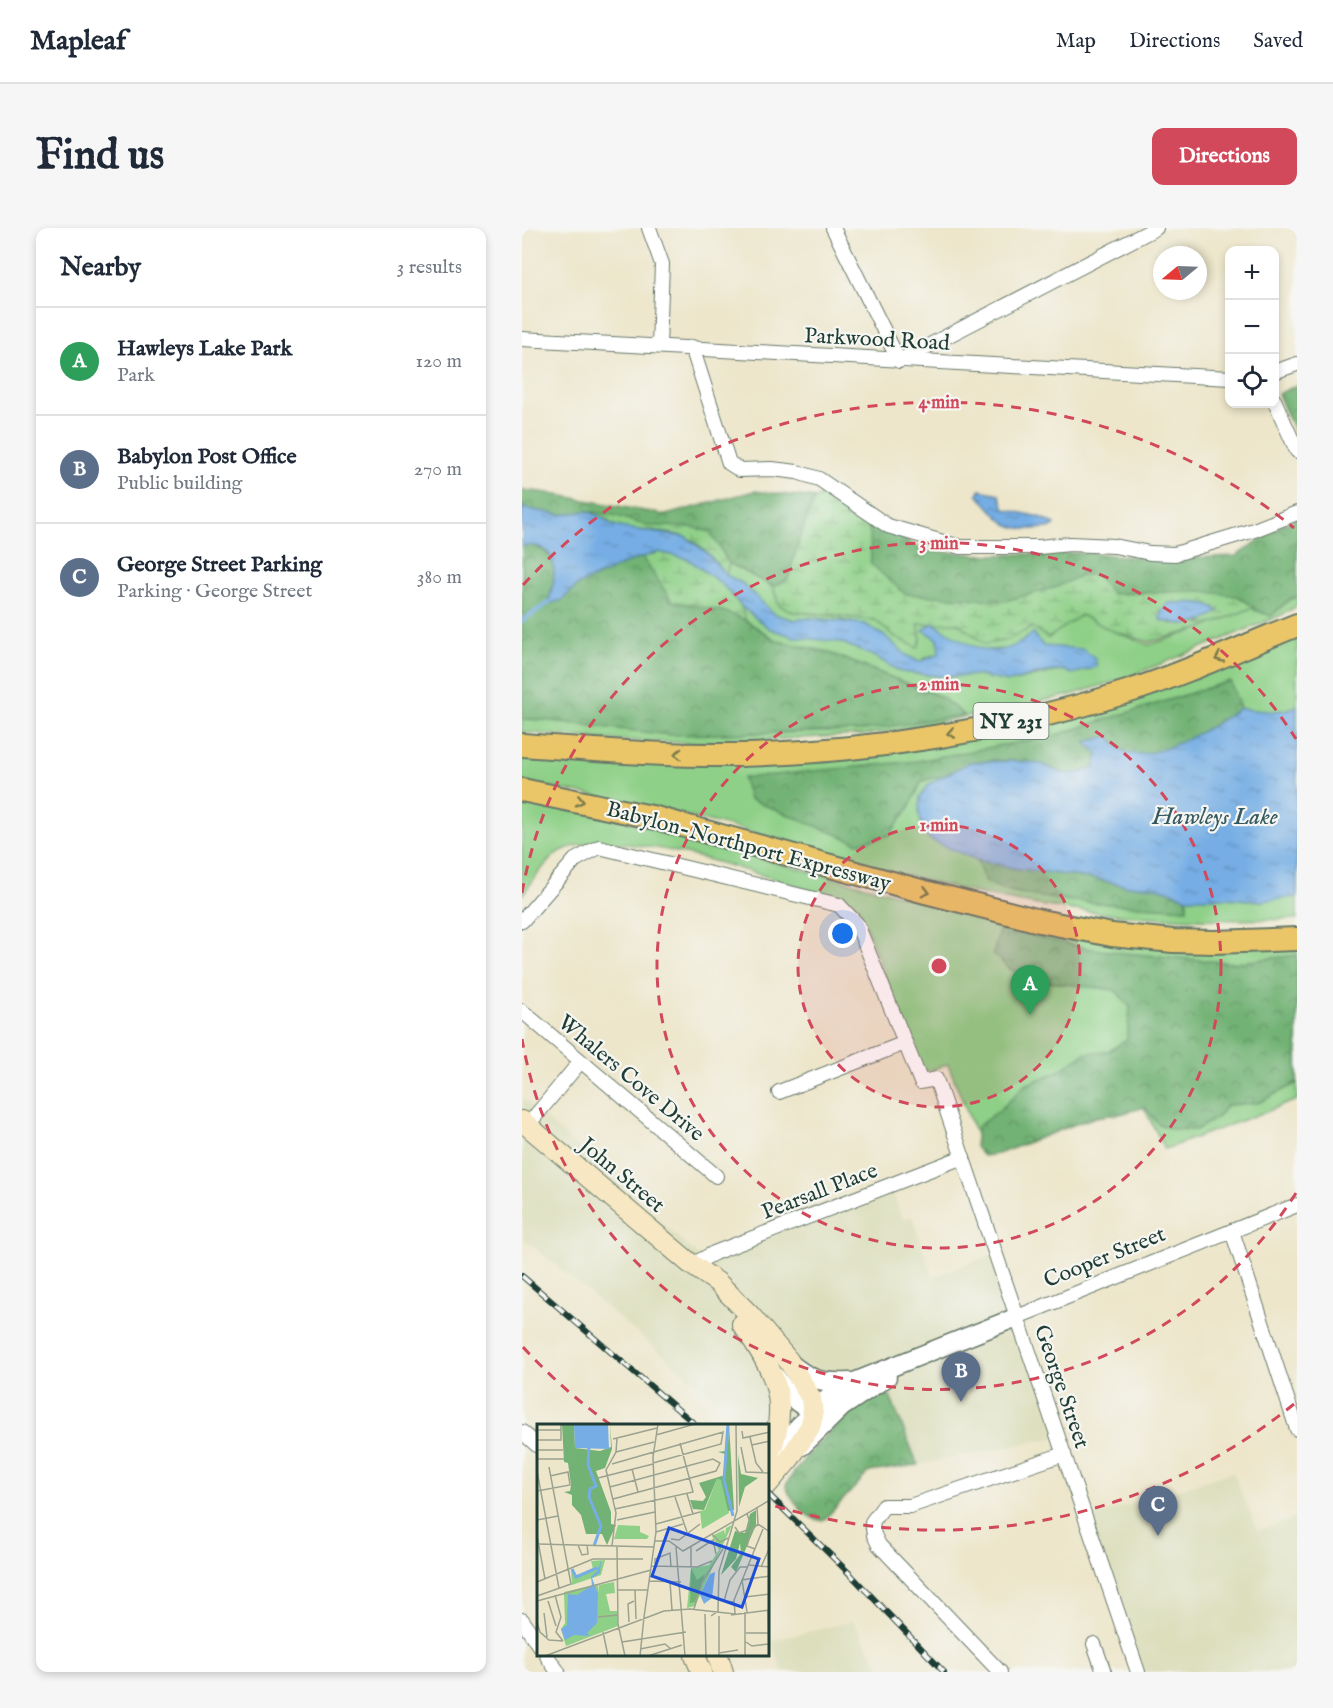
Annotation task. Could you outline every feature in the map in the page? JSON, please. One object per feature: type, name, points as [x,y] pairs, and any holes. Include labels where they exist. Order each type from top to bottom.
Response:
[{"type":"main road","name":"NY 231","points":[[522,746],[641,753],[737,755],[825,750],[912,740],[1028,717],[1111,697],[1213,661],[1297,623]]},
{"type":"main road","name":"Babylon-Northport Expressway","points":[[522,790],[656,818],[975,905]]},
{"type":"main road","points":[[975,905],[1071,920],[1164,928],[1230,929],[1297,926]]},
{"type":"main road","points":[[975,905],[1030,920],[1132,937],[1214,942],[1297,939]]},
{"type":"main road","name":"John Street","points":[[525,1123],[692,1265],[781,1367],[808,1392],[813,1410]]},
{"type":"main road","name":"John Street","points":[[770,1452],[780,1420],[778,1393],[781,1367]]},
{"type":"main road","points":[[770,1482],[790,1458],[810,1427],[813,1422],[813,1410]]},
{"type":"main road","points":[[695,1657],[702,1672]]},
{"type":"main road","points":[[718,1657],[723,1672]]},
{"type":"street","points":[[649,228],[662,264],[659,346]]},
{"type":"street","points":[[834,228],[899,361],[1134,233],[1156,228]]},
{"type":"street","name":"Parkwood Road","points":[[522,339],[1225,378]]},
{"type":"street","points":[[692,347],[729,463],[740,470],[772,469],[797,472],[819,479],[888,526],[920,537],[960,547],[1039,547],[1070,544],[1114,546],[1150,553],[1175,554],[1254,530],[1297,513]]},
{"type":"street","points":[[1279,371],[1297,364]]},
{"type":"street","points":[[1278,408],[1297,451]]},
{"type":"street","points":[[522,921],[575,860],[599,848],[839,905],[857,924],[905,1043],[779,1092]]},
{"type":"street","name":"Whalers Cove Drive","points":[[522,1011],[716,1176]]},
{"type":"street","name":"George Street","points":[[905,1043],[921,1082],[936,1079],[1138,1672]]},
{"type":"street","points":[[525,1123],[580,1062]]},
{"type":"street","name":"Pearsall Place","points":[[692,1265],[714,1253],[963,1157]]},
{"type":"street","name":"Cooper Street","points":[[770,1460],[813,1410],[827,1397],[852,1382],[1297,1205]]},
{"type":"street","points":[[1232,1231],[1297,1429]]},
{"type":"street","name":"Cooper Street","points":[[790,1458],[842,1407],[875,1384],[928,1353]]},
{"type":"street","name":"John Street","points":[[781,1367],[819,1381],[852,1382]]},
{"type":"street","points":[[1283,1388],[1297,1382]]},
{"type":"street","points":[[813,1410],[842,1407]]},
{"type":"street","points":[[522,1432],[537,1445]]},
{"type":"street","points":[[1000,1672],[879,1545],[874,1535],[872,1522],[884,1506],[910,1506],[1064,1454]]},
{"type":"street","points":[[522,1620],[537,1642]]},
{"type":"street","points":[[1094,1644],[1104,1672]]},
{"type":"street","points":[[548,1657],[558,1672]]},
{"type":"shaded area","points":[[522,1097],[705,1262],[891,1189],[902,1219],[912,1216],[933,1277],[993,1254],[1062,1436],[918,1465],[889,1394],[770,1436],[770,1424],[746,1424],[522,1237]]},
{"type":"shaded area","points":[[1233,1472],[1258,1531],[1297,1517],[1297,1672],[1137,1672],[1085,1519]]},
{"type":"shaded area","points":[[853,1621],[878,1664],[886,1672],[783,1672],[770,1641]]},
{"type":"green space","points":[[1297,385],[1297,437],[1279,396],[1279,394]]},
{"type":"green space","points":[[522,490],[666,515],[754,491],[815,498],[799,540],[788,579],[773,587],[729,563],[710,532],[691,527],[647,526],[617,516],[587,511],[562,515],[522,508]]},
{"type":"green space","points":[[827,494],[865,516],[870,534],[871,564],[905,594],[1005,601],[1057,587],[1081,575],[1096,575],[1112,594],[1201,591],[1237,596],[1254,607],[1199,629],[1149,642],[1113,631],[1081,615],[1048,638],[1032,627],[1007,640],[985,644],[958,623],[918,624],[921,639],[918,648],[895,637],[875,620],[794,612],[779,605],[773,587],[788,579],[799,540],[815,498]],"holes":[[[1168,603],[1191,603],[1214,607],[1202,623],[1172,623],[1163,611]]]},
{"type":"green space","points":[[587,511],[617,516],[647,526],[691,527],[710,532],[729,563],[726,575],[708,553],[685,537],[671,533],[625,529]]},
{"type":"green space","points":[[865,516],[922,550],[981,555],[1091,553],[1157,559],[1236,556],[1280,526],[1297,518],[1297,597],[1289,600],[1271,616],[1255,610],[1237,596],[1141,592],[1112,594],[1095,575],[1081,575],[1057,587],[1005,601],[905,594],[871,564],[870,534]]},
{"type":"green space","points":[[532,545],[549,555],[555,569],[548,603],[562,600],[578,585],[642,557],[672,601],[723,611],[745,620],[777,641],[827,652],[941,697],[964,715],[859,731],[670,735],[522,719],[522,546]]},
{"type":"green space","points":[[659,552],[688,559],[722,584],[742,607],[745,620],[723,611],[672,601],[642,557]]},
{"type":"green space","points":[[729,563],[773,587],[779,605],[793,612],[875,620],[895,637],[921,639],[918,624],[948,620],[961,625],[985,644],[1007,640],[1032,627],[1048,638],[1081,615],[1149,645],[1199,629],[1254,607],[1271,616],[1289,600],[1297,597],[1297,606],[1279,616],[1128,677],[1071,695],[910,728],[864,735],[691,743],[612,740],[522,732],[522,719],[963,715],[941,697],[827,652],[777,641],[745,620],[742,607],[770,629],[840,642],[874,656],[901,672],[947,677],[976,675],[1009,682],[1063,670],[1061,649],[1025,640],[1011,649],[986,650],[938,639],[939,654],[919,662],[906,655],[886,637],[850,621],[811,618],[794,620],[774,614],[742,583],[726,575]]},
{"type":"green space","points":[[1297,635],[1297,919],[1168,918],[1039,905],[929,882],[692,817],[522,782],[522,750],[753,761],[1163,689],[1227,667]]},
{"type":"green space","points":[[1230,681],[1240,708],[1202,731],[1171,746],[1142,754],[1123,751],[1109,736],[1086,742],[1098,754],[1095,767],[1080,773],[1062,773],[1041,764],[1016,761],[970,762],[950,774],[922,781],[909,808],[889,835],[858,843],[749,799],[743,778],[917,761],[1056,735]]},
{"type":"green space","points":[[522,797],[612,817],[999,921],[1297,946],[1297,1100],[1165,1149],[1141,1102],[984,1154],[948,1064],[922,1073],[858,906],[708,859],[624,844],[589,844],[561,851],[545,865],[522,895]]},
{"type":"green space","points":[[977,860],[1127,886],[1151,886],[1187,898],[1187,909],[1082,902],[1022,894],[1000,888],[986,881]]},
{"type":"green space","points":[[1000,928],[1085,948],[1233,963],[1297,955],[1297,1083],[1258,1103],[1227,1105],[1218,1117],[1196,1130],[1171,1129],[1158,1124],[1145,1107],[1120,1114],[1094,1117],[998,1154],[983,1156],[975,1147],[977,1127],[1002,1108],[1025,1085],[1057,1072],[1085,1053],[1109,1051],[1127,1039],[1130,1007],[1115,990],[1033,980],[1010,969],[993,954]]},
{"type":"green space","points":[[889,1394],[918,1465],[869,1472],[823,1521],[810,1517],[791,1497],[786,1485],[792,1475],[843,1419],[866,1402]]},
{"type":"water","points":[[980,490],[999,494],[1005,509],[1039,517],[1055,524],[1052,527],[1031,529],[1008,525],[977,495]]},
{"type":"water","points":[[522,508],[562,515],[587,511],[600,516],[612,525],[686,537],[707,553],[726,575],[742,583],[774,614],[794,620],[810,618],[865,624],[919,662],[939,654],[938,639],[923,630],[933,623],[970,645],[994,651],[1019,643],[1033,633],[1043,646],[1082,649],[1095,658],[1097,667],[1072,674],[1063,670],[1047,672],[1009,682],[976,675],[947,677],[901,672],[874,656],[840,642],[795,637],[770,629],[742,607],[722,584],[688,559],[659,552],[628,562],[578,585],[562,600],[548,604],[553,583],[553,563],[550,555],[544,549],[522,546]]},
{"type":"water","points":[[1168,603],[1202,603],[1218,611],[1205,620],[1190,624],[1160,620],[1161,613]]},
{"type":"water","name":"Hawleys Lake","points":[[1297,706],[1297,897],[1261,901],[1187,898],[1151,886],[1127,886],[1097,879],[1013,868],[977,860],[930,840],[923,831],[919,814],[920,797],[929,784],[970,762],[1016,761],[1041,764],[1062,773],[1080,773],[1095,767],[1098,754],[1085,742],[1109,736],[1123,751],[1142,754],[1187,739],[1240,708],[1276,711]]},
{"type":"waterway","points":[[522,621],[551,601]]},
{"type":"railway","points":[[522,1276],[695,1424]]},
{"type":"railway","points":[[770,1496],[852,1576],[944,1672]]},
{"type":"place","name":"Hawleys Lake Park","points":[[1030,1015]]},
{"type":"place","name":"Babylon Post Office","points":[[961,1402]]},
{"type":"place","name":"George Street Parking","points":[[1158,1536]]}]
